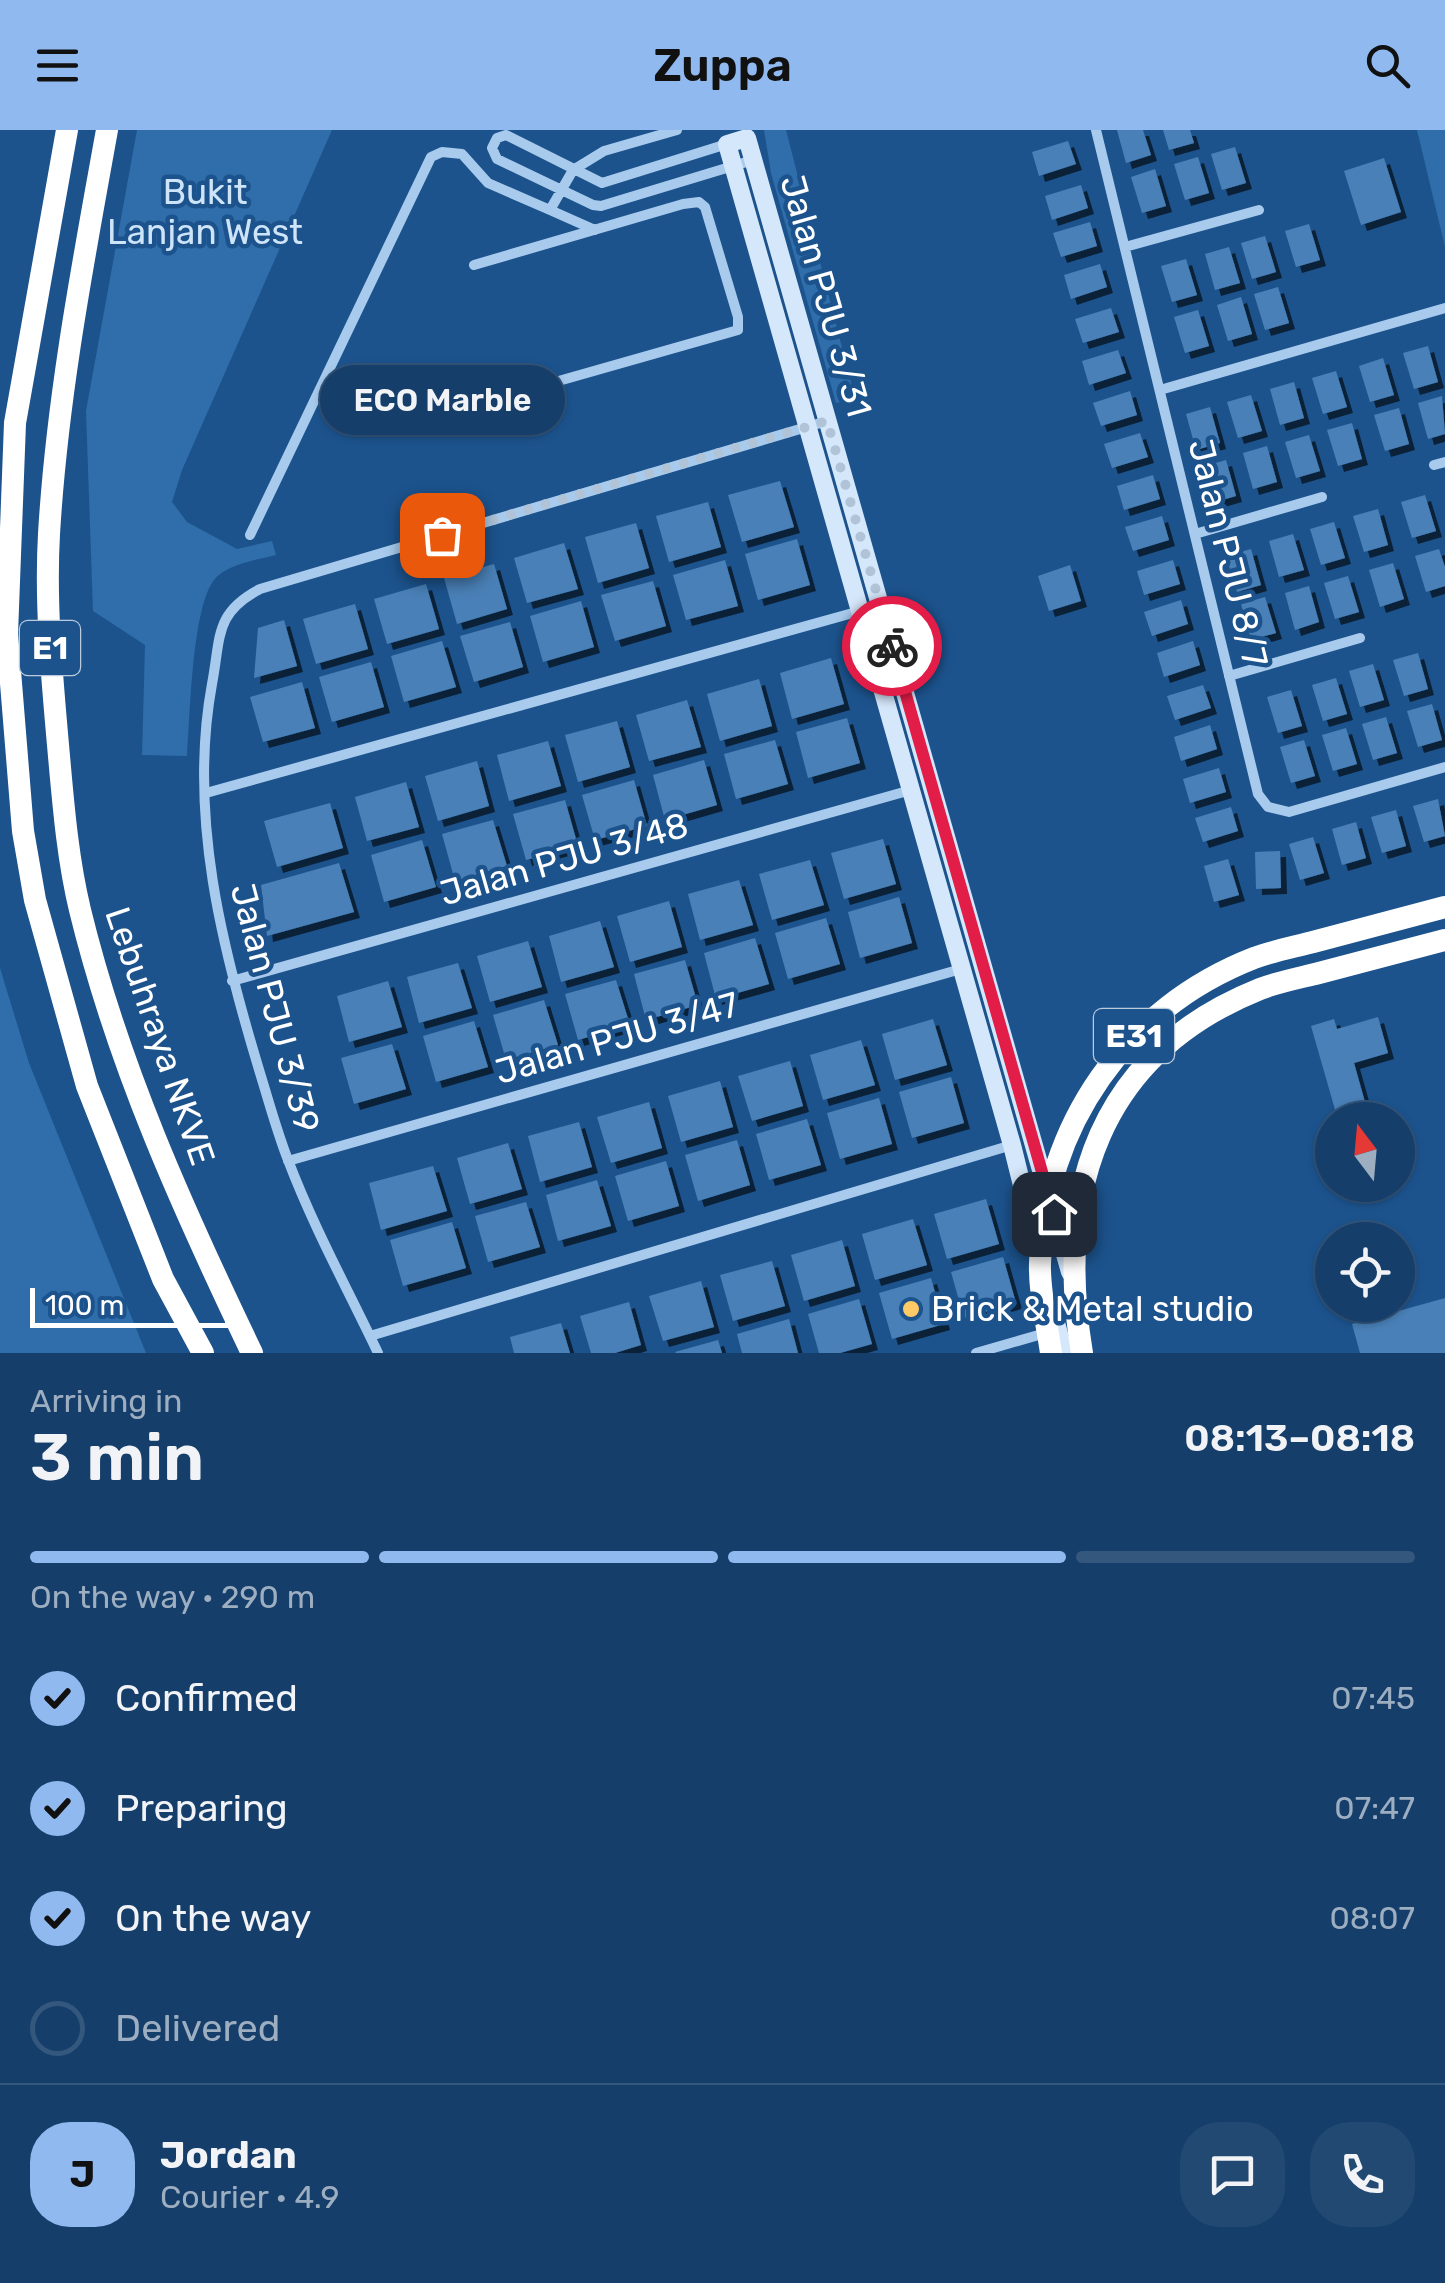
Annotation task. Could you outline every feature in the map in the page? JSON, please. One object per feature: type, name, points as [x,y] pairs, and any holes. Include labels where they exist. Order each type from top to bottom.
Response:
[{"type":"highway","name":"E1","points":[[67,130],[14,423],[7,634],[23,832],[35,900],[87,1086],[164,1279],[203,1353]]},
{"type":"highway","name":"Lebuhraya NKVE","points":[[108,130],[56,437],[49,538],[50,643],[66,831],[79,906],[105,1004],[139,1103],[252,1353]]},
{"type":"highway","name":"E31","points":[[1052,1353],[1039,1268],[1050,1187],[1072,1122],[1137,1032],[1186,993],[1254,958],[1445,907]]},
{"type":"highway","name":"E31","points":[[1082,1353],[1074,1305],[1073,1259],[1074,1220],[1083,1174],[1101,1130],[1156,1054],[1202,1017],[1261,988],[1445,940]]},
{"type":"street","points":[[550,210],[573,170],[604,151],[677,130]]},
{"type":"street","name":"Jalan PJU 8/7","points":[[1096,130],[1258,794],[1263,803],[1290,812],[1445,768]]},
{"type":"street","points":[[727,144],[602,183],[506,136],[493,142],[492,148],[496,159],[600,206],[753,160]]},
{"type":"street","name":"Jalan PJU 3/31","points":[[1064,1353],[1012,1146],[727,144],[747,138],[1092,1353]]},
{"type":"street","points":[[250,535],[431,157],[442,152],[462,154],[488,183],[596,230]]},
{"type":"street","points":[[404,426],[738,330],[738,316],[705,208],[699,202],[474,265]]},
{"type":"street","points":[[1124,247],[1258,210]]},
{"type":"street","points":[[1160,390],[1445,308]]},
{"type":"street","points":[[807,426],[827,421]]},
{"type":"street","name":"Jalan PJU 3/39","points":[[378,1353],[288,1161],[232,981],[209,866],[206,794],[208,708],[224,620],[236,602],[260,589],[807,426]]},
{"type":"street","points":[[1194,534],[1322,497]]},
{"type":"street","points":[[206,794],[860,611]]},
{"type":"street","points":[[1229,676],[1360,638]]},
{"type":"street","name":"Jalan PJU 3/48","points":[[232,981],[911,790]]},
{"type":"street","points":[[1228,996],[1336,958],[1445,930]]},
{"type":"street","name":"Jalan PJU 3/47","points":[[288,1161],[962,968]]},
{"type":"street","points":[[370,1336],[1012,1146]]},
{"type":"street","points":[[976,1353],[1084,1322]]},
{"type":"green space","name":"Bukit Lanjan West","points":[[137,130],[332,130],[182,470],[172,502],[187,522],[237,549],[272,541],[276,555],[224,571],[205,598],[193,666],[187,756],[142,755],[145,645],[93,611],[86,411]]},
{"type":"green space","points":[[764,130],[786,130],[855,398],[836,403],[771,173]]},
{"type":"green space","points":[[1417,130],[1445,130],[1445,247]]},
{"type":"green space","points":[[0,968],[29,1063],[146,1353],[0,1353]]},
{"type":"building","points":[[1117,130],[1143,130],[1151,155],[1126,163]]},
{"type":"building","points":[[1163,130],[1190,130],[1194,143],[1169,150]]},
{"type":"building","points":[[1068,141],[1076,164],[1039,176],[1032,152]]},
{"type":"building","points":[[1235,147],[1246,183],[1222,190],[1211,154]]},
{"type":"building","points":[[1198,157],[1209,193],[1185,200],[1174,164]]},
{"type":"building","points":[[1384,158],[1401,212],[1361,225],[1344,171]]},
{"type":"building","points":[[1155,169],[1166,206],[1142,213],[1131,177]]},
{"type":"building","points":[[1081,185],[1088,208],[1052,220],[1045,196]]},
{"type":"building","points":[[1090,222],[1097,246],[1061,257],[1053,233]]},
{"type":"building","points":[[1309,224],[1320,260],[1296,267],[1285,231]]},
{"type":"building","points":[[1265,236],[1276,272],[1252,279],[1241,243]]},
{"type":"building","points":[[1229,247],[1240,283],[1215,290],[1205,254]]},
{"type":"building","points":[[1186,259],[1197,295],[1172,302],[1161,266]]},
{"type":"building","points":[[1100,264],[1107,287],[1071,299],[1064,275]]},
{"type":"building","points":[[1278,287],[1289,323],[1265,330],[1254,294]]},
{"type":"building","points":[[1241,297],[1252,334],[1228,341],[1217,305]]},
{"type":"building","points":[[1111,308],[1119,332],[1083,343],[1075,319]]},
{"type":"building","points":[[1198,310],[1209,346],[1185,353],[1174,317]]},
{"type":"building","points":[[1428,346],[1438,382],[1414,389],[1403,353]]},
{"type":"building","points":[[1118,350],[1126,373],[1089,385],[1082,361]]},
{"type":"building","points":[[1383,358],[1394,395],[1370,402],[1359,366]]},
{"type":"building","points":[[1336,371],[1347,407],[1323,414],[1312,378]]},
{"type":"building","points":[[1294,382],[1304,418],[1280,425],[1270,389]]},
{"type":"building","points":[[1130,391],[1137,415],[1101,426],[1093,403]]},
{"type":"building","points":[[1251,395],[1262,431],[1238,438],[1227,402]]},
{"type":"building","points":[[1442,396],[1445,434],[1428,439],[1418,403]]},
{"type":"building","points":[[1210,407],[1220,443],[1196,450],[1186,414]]},
{"type":"building","points":[[1399,408],[1409,444],[1385,451],[1374,415]]},
{"type":"building","points":[[1352,423],[1362,459],[1338,466],[1327,430]]},
{"type":"building","points":[[1140,433],[1148,457],[1112,468],[1104,444]]},
{"type":"building","points":[[1309,435],[1320,471],[1296,478],[1285,442]]},
{"type":"building","points":[[1267,446],[1277,482],[1253,489],[1243,453]]},
{"type":"building","points":[[1226,460],[1236,496],[1212,503],[1202,467]]},
{"type":"building","points":[[1153,475],[1160,499],[1124,510],[1117,486]]},
{"type":"building","points":[[780,481],[794,527],[742,542],[728,495]]},
{"type":"building","points":[[1425,495],[1436,531],[1412,538],[1401,502]]},
{"type":"building","points":[[708,502],[721,547],[669,562],[656,516]]},
{"type":"building","points":[[1378,509],[1388,545],[1364,552],[1353,516]]},
{"type":"building","points":[[1162,516],[1169,540],[1133,551],[1125,527]]},
{"type":"building","points":[[1334,522],[1345,558],[1321,565],[1310,529]]},
{"type":"building","points":[[636,523],[649,568],[598,583],[585,537]]},
{"type":"building","points":[[1293,534],[1304,570],[1279,577],[1269,541]]},
{"type":"building","points":[[797,539],[810,585],[758,600],[745,554]]},
{"type":"building","points":[[564,543],[578,589],[527,603],[514,558]]},
{"type":"building","points":[[1251,549],[1261,585],[1237,592],[1226,556]]},
{"type":"building","points":[[1439,549],[1445,567],[1445,586],[1426,592],[1415,556]]},
{"type":"building","points":[[725,560],[738,606],[686,620],[673,575]]},
{"type":"building","points":[[1173,560],[1180,584],[1144,595],[1137,571]]},
{"type":"building","points":[[1393,563],[1404,599],[1380,607],[1369,570]]},
{"type":"building","points":[[494,564],[507,609],[457,624],[444,578]]},
{"type":"building","points":[[1070,565],[1081,601],[1049,611],[1038,576]]},
{"type":"building","points":[[1348,576],[1359,612],[1335,619],[1324,583]]},
{"type":"building","points":[[653,581],[666,626],[615,641],[601,595]]},
{"type":"building","points":[[426,584],[439,629],[387,644],[374,599]]},
{"type":"building","points":[[1309,586],[1319,622],[1295,630],[1285,593]]},
{"type":"building","points":[[1265,597],[1276,633],[1251,640],[1241,604]]},
{"type":"building","points":[[1181,600],[1188,624],[1152,636],[1144,612]]},
{"type":"building","points":[[581,601],[594,647],[543,662],[530,616]]},
{"type":"building","points":[[355,604],[368,649],[316,664],[303,619]]},
{"type":"building","points":[[284,620],[297,666],[254,678],[258,628]]},
{"type":"building","points":[[510,622],[523,667],[474,682],[460,636]]},
{"type":"building","points":[[442,641],[456,687],[404,702],[391,656]]},
{"type":"building","points":[[1193,641],[1200,665],[1164,677],[1157,653]]},
{"type":"building","points":[[1418,653],[1428,689],[1404,696],[1393,660]]},
{"type":"building","points":[[831,658],[844,704],[792,719],[780,673]]},
{"type":"building","points":[[371,662],[384,707],[332,722],[319,677]]},
{"type":"building","points":[[1373,664],[1384,700],[1360,707],[1349,671]]},
{"type":"building","points":[[1336,678],[1347,714],[1323,721],[1312,685]]},
{"type":"building","points":[[759,679],[772,726],[720,741],[707,694]]},
{"type":"building","points":[[302,682],[315,728],[263,742],[250,697]]},
{"type":"building","points":[[1203,685],[1211,708],[1175,720],[1167,696]]},
{"type":"building","points":[[1291,690],[1302,726],[1278,733],[1267,697]]},
{"type":"building","points":[[687,700],[701,747],[649,761],[636,715]]},
{"type":"building","points":[[1432,704],[1442,740],[1418,747],[1407,711]]},
{"type":"building","points":[[1386,717],[1397,753],[1373,760],[1362,724]]},
{"type":"building","points":[[847,718],[860,763],[808,778],[796,732]]},
{"type":"building","points":[[617,721],[630,767],[578,782],[565,735]]},
{"type":"building","points":[[1210,725],[1217,749],[1181,761],[1174,737]]},
{"type":"building","points":[[1346,728],[1357,764],[1333,771],[1322,735]]},
{"type":"building","points":[[775,740],[788,784],[736,799],[724,754]]},
{"type":"building","points":[[1304,740],[1315,776],[1291,783],[1280,747]]},
{"type":"building","points":[[548,741],[561,786],[509,801],[497,755]]},
{"type":"building","points":[[704,760],[717,805],[665,820],[653,775]]},
{"type":"building","points":[[477,761],[489,806],[438,821],[425,776]]},
{"type":"building","points":[[1219,768],[1226,792],[1190,803],[1183,779]]},
{"type":"building","points":[[634,780],[647,826],[595,840],[582,795]]},
{"type":"building","points":[[406,782],[419,827],[367,841],[355,797]]},
{"type":"building","points":[[1438,799],[1445,836],[1424,842],[1413,806]]},
{"type":"building","points":[[565,800],[578,846],[526,860],[513,814]]},
{"type":"building","points":[[330,803],[343,848],[277,867],[264,821]]},
{"type":"building","points":[[1231,807],[1238,831],[1203,842],[1195,818]]},
{"type":"building","points":[[1396,810],[1406,846],[1382,853],[1371,817]]},
{"type":"building","points":[[493,820],[507,866],[455,881],[442,834]]},
{"type":"building","points":[[1356,822],[1366,858],[1342,865],[1332,829]]},
{"type":"building","points":[[1313,837],[1324,873],[1300,880],[1289,844]]},
{"type":"building","points":[[883,839],[896,884],[844,899],[831,853]]},
{"type":"building","points":[[422,840],[436,887],[384,902],[371,855]]},
{"type":"building","points":[[1280,851],[1281,888],[1256,889],[1255,852]]},
{"type":"building","points":[[1228,859],[1239,895],[1214,902],[1204,866]]},
{"type":"building","points":[[810,860],[824,905],[772,920],[759,874]]},
{"type":"building","points":[[339,863],[354,912],[267,936],[261,885]]},
{"type":"building","points":[[739,880],[753,925],[700,940],[688,894]]},
{"type":"building","points":[[899,897],[912,943],[860,958],[848,912]]},
{"type":"building","points":[[669,901],[682,947],[630,962],[617,916]]},
{"type":"building","points":[[826,918],[840,964],[788,979],[775,933]]},
{"type":"building","points":[[600,921],[614,967],[561,982],[549,936]]},
{"type":"building","points":[[755,938],[769,984],[716,999],[704,953]]},
{"type":"building","points":[[528,941],[542,987],[490,1002],[477,956]]},
{"type":"building","points":[[685,960],[698,1005],[646,1020],[634,974]]},
{"type":"building","points":[[458,963],[472,1008],[419,1023],[407,977]]},
{"type":"building","points":[[616,980],[630,1025],[578,1040],[565,994]]},
{"type":"building","points":[[388,981],[402,1027],[349,1042],[337,996]]},
{"type":"building","points":[[544,1000],[558,1045],[506,1060],[493,1015]]},
{"type":"building","points":[[1378,1017],[1388,1053],[1354,1063],[1365,1102],[1333,1102],[1311,1026],[1334,1019],[1337,1029]]},
{"type":"building","points":[[933,1019],[947,1065],[895,1080],[882,1034]]},
{"type":"building","points":[[474,1021],[488,1067],[436,1082],[423,1036]]},
{"type":"building","points":[[861,1040],[875,1085],[823,1100],[810,1055]]},
{"type":"building","points":[[392,1044],[406,1089],[354,1104],[341,1058]]},
{"type":"building","points":[[790,1061],[803,1106],[752,1121],[738,1076]]},
{"type":"building","points":[[951,1077],[964,1123],[912,1138],[899,1092]]},
{"type":"building","points":[[720,1081],[733,1127],[681,1142],[668,1096]]},
{"type":"building","points":[[879,1098],[892,1144],[840,1159],[827,1113]]},
{"type":"building","points":[[649,1102],[662,1148],[611,1163],[597,1117]]},
{"type":"building","points":[[807,1119],[821,1165],[769,1180],[756,1134]]},
{"type":"building","points":[[579,1122],[592,1167],[540,1182],[528,1136]]},
{"type":"building","points":[[737,1140],[750,1185],[698,1201],[685,1155]]},
{"type":"building","points":[[508,1143],[522,1189],[470,1204],[457,1158]]},
{"type":"building","points":[[666,1161],[679,1206],[628,1221],[615,1176]]},
{"type":"building","points":[[433,1166],[447,1211],[381,1230],[369,1183]]},
{"type":"building","points":[[597,1180],[611,1226],[558,1241],[546,1195]]},
{"type":"building","points":[[986,1199],[999,1244],[947,1259],[934,1214]]},
{"type":"building","points":[[526,1202],[540,1247],[488,1262],[475,1216]]},
{"type":"building","points":[[913,1219],[927,1265],[875,1280],[862,1234]]},
{"type":"building","points":[[452,1222],[466,1268],[403,1286],[390,1240]]},
{"type":"building","points":[[842,1240],[855,1286],[804,1301],[791,1255]]},
{"type":"building","points":[[1003,1257],[1016,1303],[964,1318],[951,1272]]},
{"type":"building","points":[[772,1261],[785,1306],[733,1321],[720,1275]]},
{"type":"building","name":"Brick & Metal studio","points":[[931,1278],[944,1324],[892,1339],[879,1293]]},
{"type":"building","points":[[701,1281],[714,1327],[663,1341],[649,1296]]},
{"type":"building","points":[[1445,1298],[1445,1353],[1360,1353],[1352,1324],[1415,1322],[1415,1306]]},
{"type":"building","points":[[859,1299],[872,1344],[840,1353],[819,1353],[808,1314]]},
{"type":"building","points":[[629,1302],[641,1345],[615,1353],[591,1353],[580,1316]]},
{"type":"building","points":[[789,1319],[798,1353],[742,1353],[737,1334]]},
{"type":"building","points":[[561,1323],[570,1353],[514,1353],[510,1337]]},
{"type":"building","points":[[718,1340],[722,1353],[675,1352]]},
{"type":"way so far","points":[[442,535],[827,421],[892,646]]},
{"type":"place","name":"ECO Marble","points":[[442,535]]},
{"type":"place","name":"Brick & Metal studio","points":[[911,1309]]},
{"type":"route","points":[[892,646],[1054,1214]]}]
